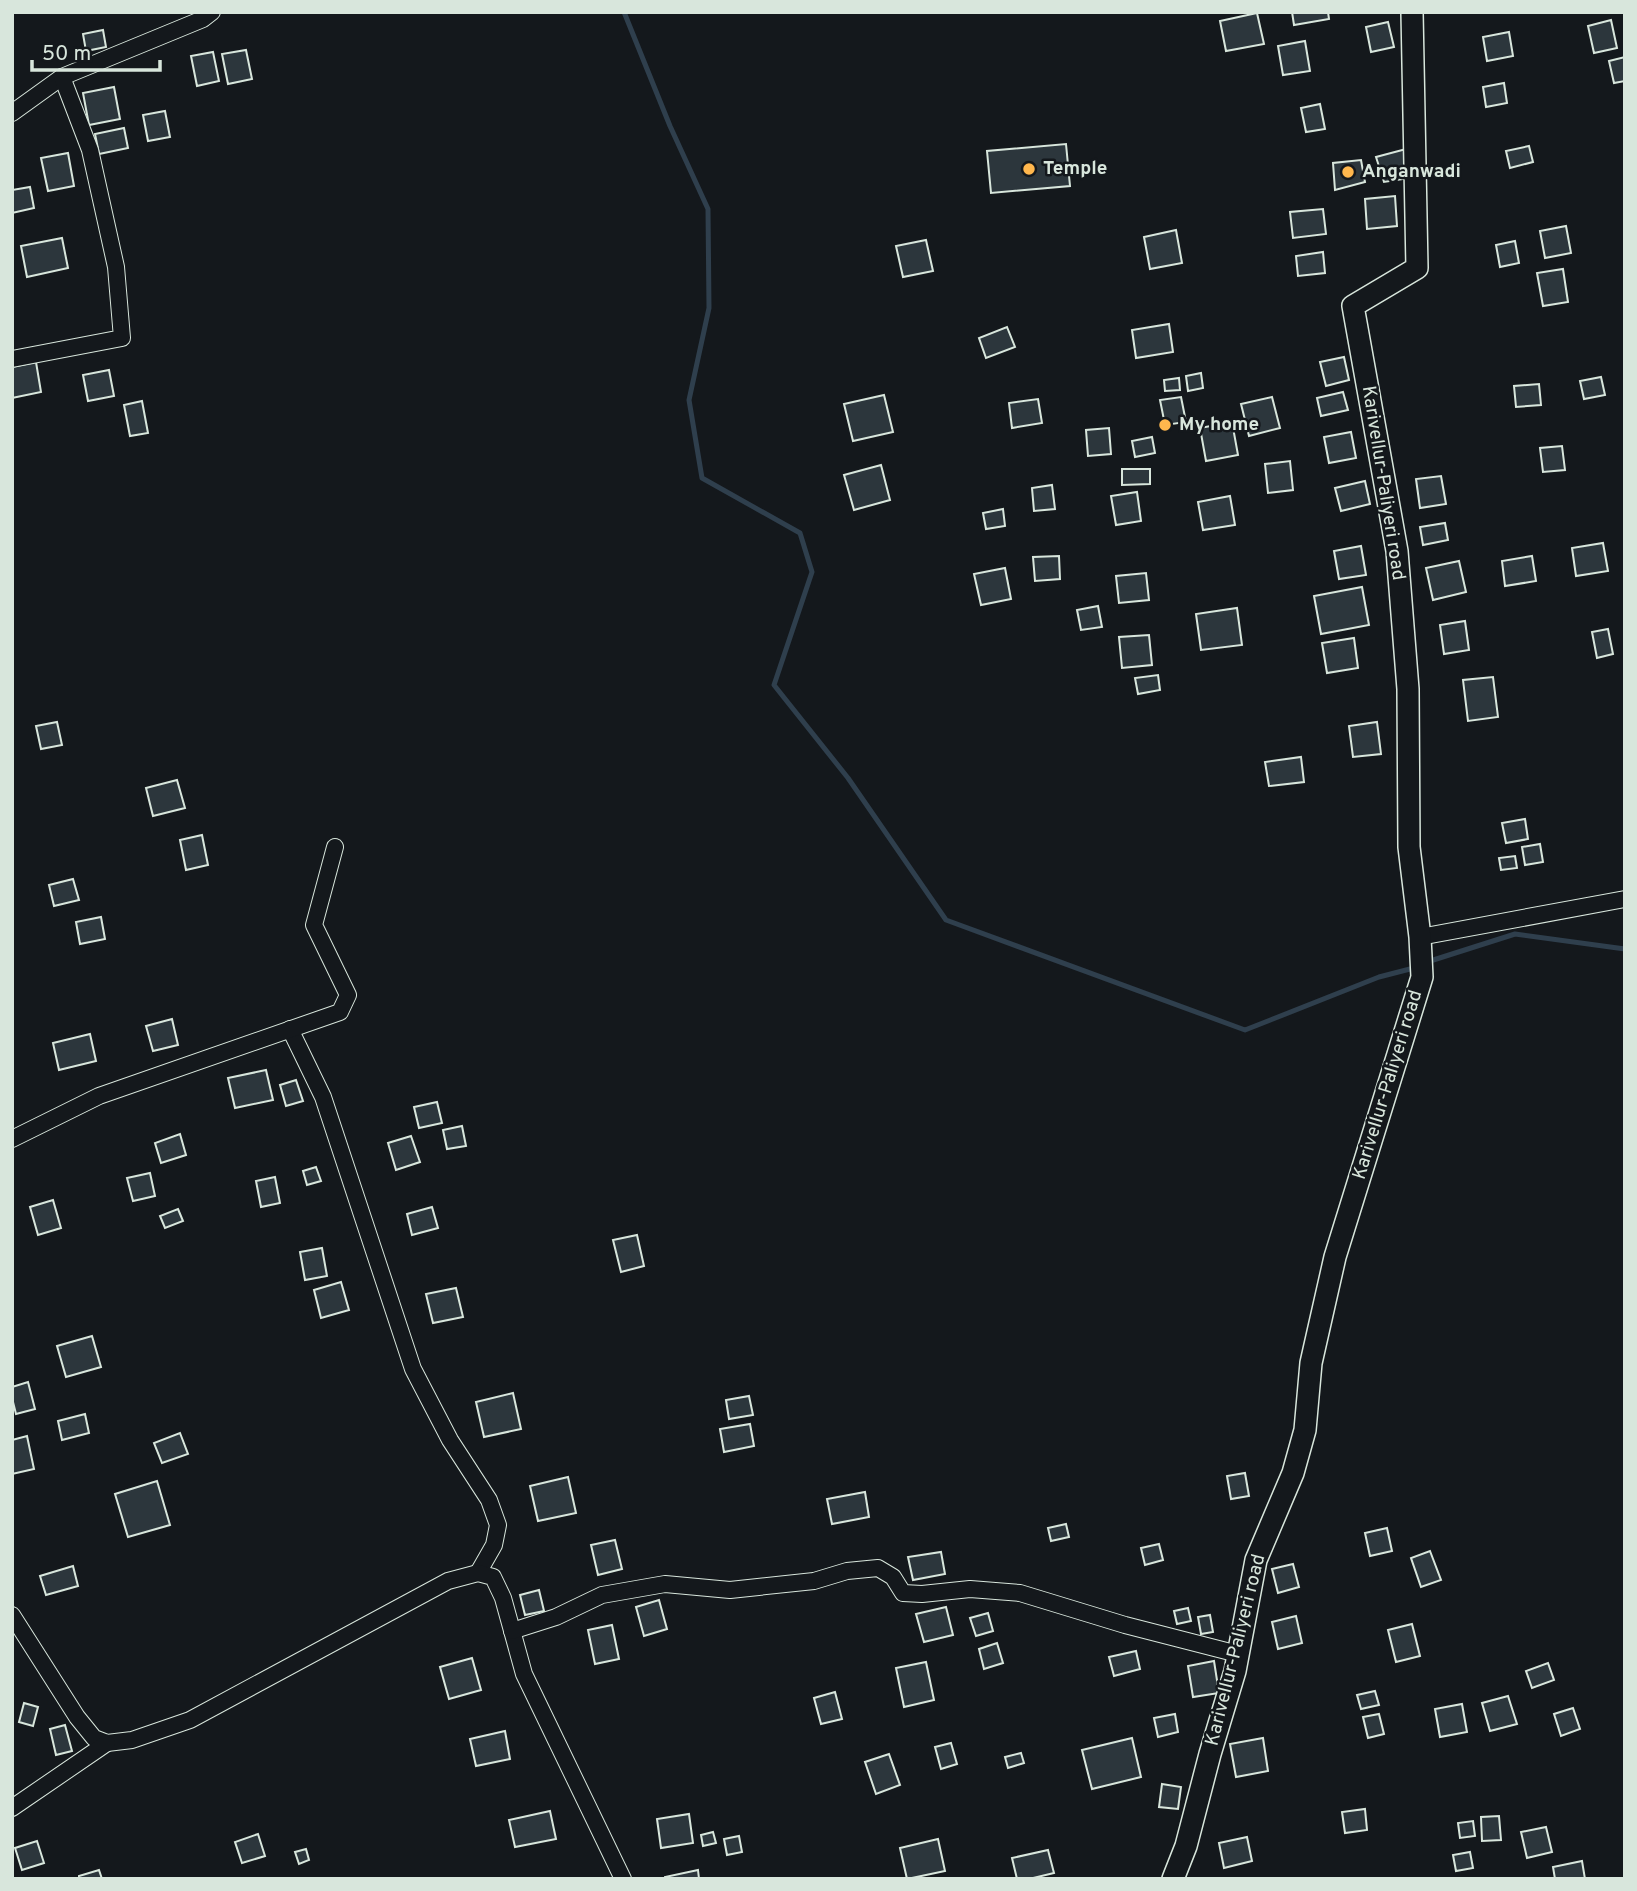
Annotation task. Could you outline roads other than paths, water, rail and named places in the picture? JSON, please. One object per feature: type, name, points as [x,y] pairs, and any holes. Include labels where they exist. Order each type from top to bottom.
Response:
[{"type":"street","points":[[12,113],[62,77],[203,19],[212,12]]},
{"type":"street","name":"Karivellur-Paliyeri road","points":[[1173,1879],[1186,1846],[1238,1654],[1256,1560],[1293,1473],[1305,1430],[1311,1363],[1335,1256],[1422,977],[1409,847],[1408,689],[1397,551],[1353,306],[1417,268],[1412,12]]},
{"type":"street","points":[[12,359],[122,338],[116,267],[90,150],[62,77]]},
{"type":"street","points":[[12,1139],[99,1096],[340,1012],[348,995],[314,925],[335,846]]},
{"type":"street","points":[[1420,937],[1625,899]]},
{"type":"street","points":[[290,1029],[323,1097],[413,1368],[450,1440],[489,1500],[498,1525],[494,1545],[478,1573]]},
{"type":"street","points":[[512,1631],[556,1617],[602,1595],[664,1584],[730,1590],[814,1581],[847,1571],[878,1568],[893,1577],[903,1593],[922,1594],[970,1589],[1020,1593],[1125,1625],[1238,1654]]},
{"type":"street","points":[[12,1615],[77,1717],[93,1738],[107,1743],[132,1740],[190,1720],[448,1581],[478,1573],[493,1577],[503,1598],[524,1674],[623,1879]]},
{"type":"street","points":[[12,1808],[107,1743]]},
{"type":"waterway","points":[[624,12],[670,126],[708,209],[709,308],[689,400],[702,478],[800,533],[812,572],[774,685],[848,778],[946,920],[1245,1030],[1379,977],[1410,969]]},
{"type":"waterway","points":[[1427,962],[1515,934],[1625,949]]},
{"type":"place","name":"Temple","points":[[1029,169]]},
{"type":"place","name":"Anganwadi","points":[[1348,172]]},
{"type":"place","name":"My home","points":[[1165,425]]}]
